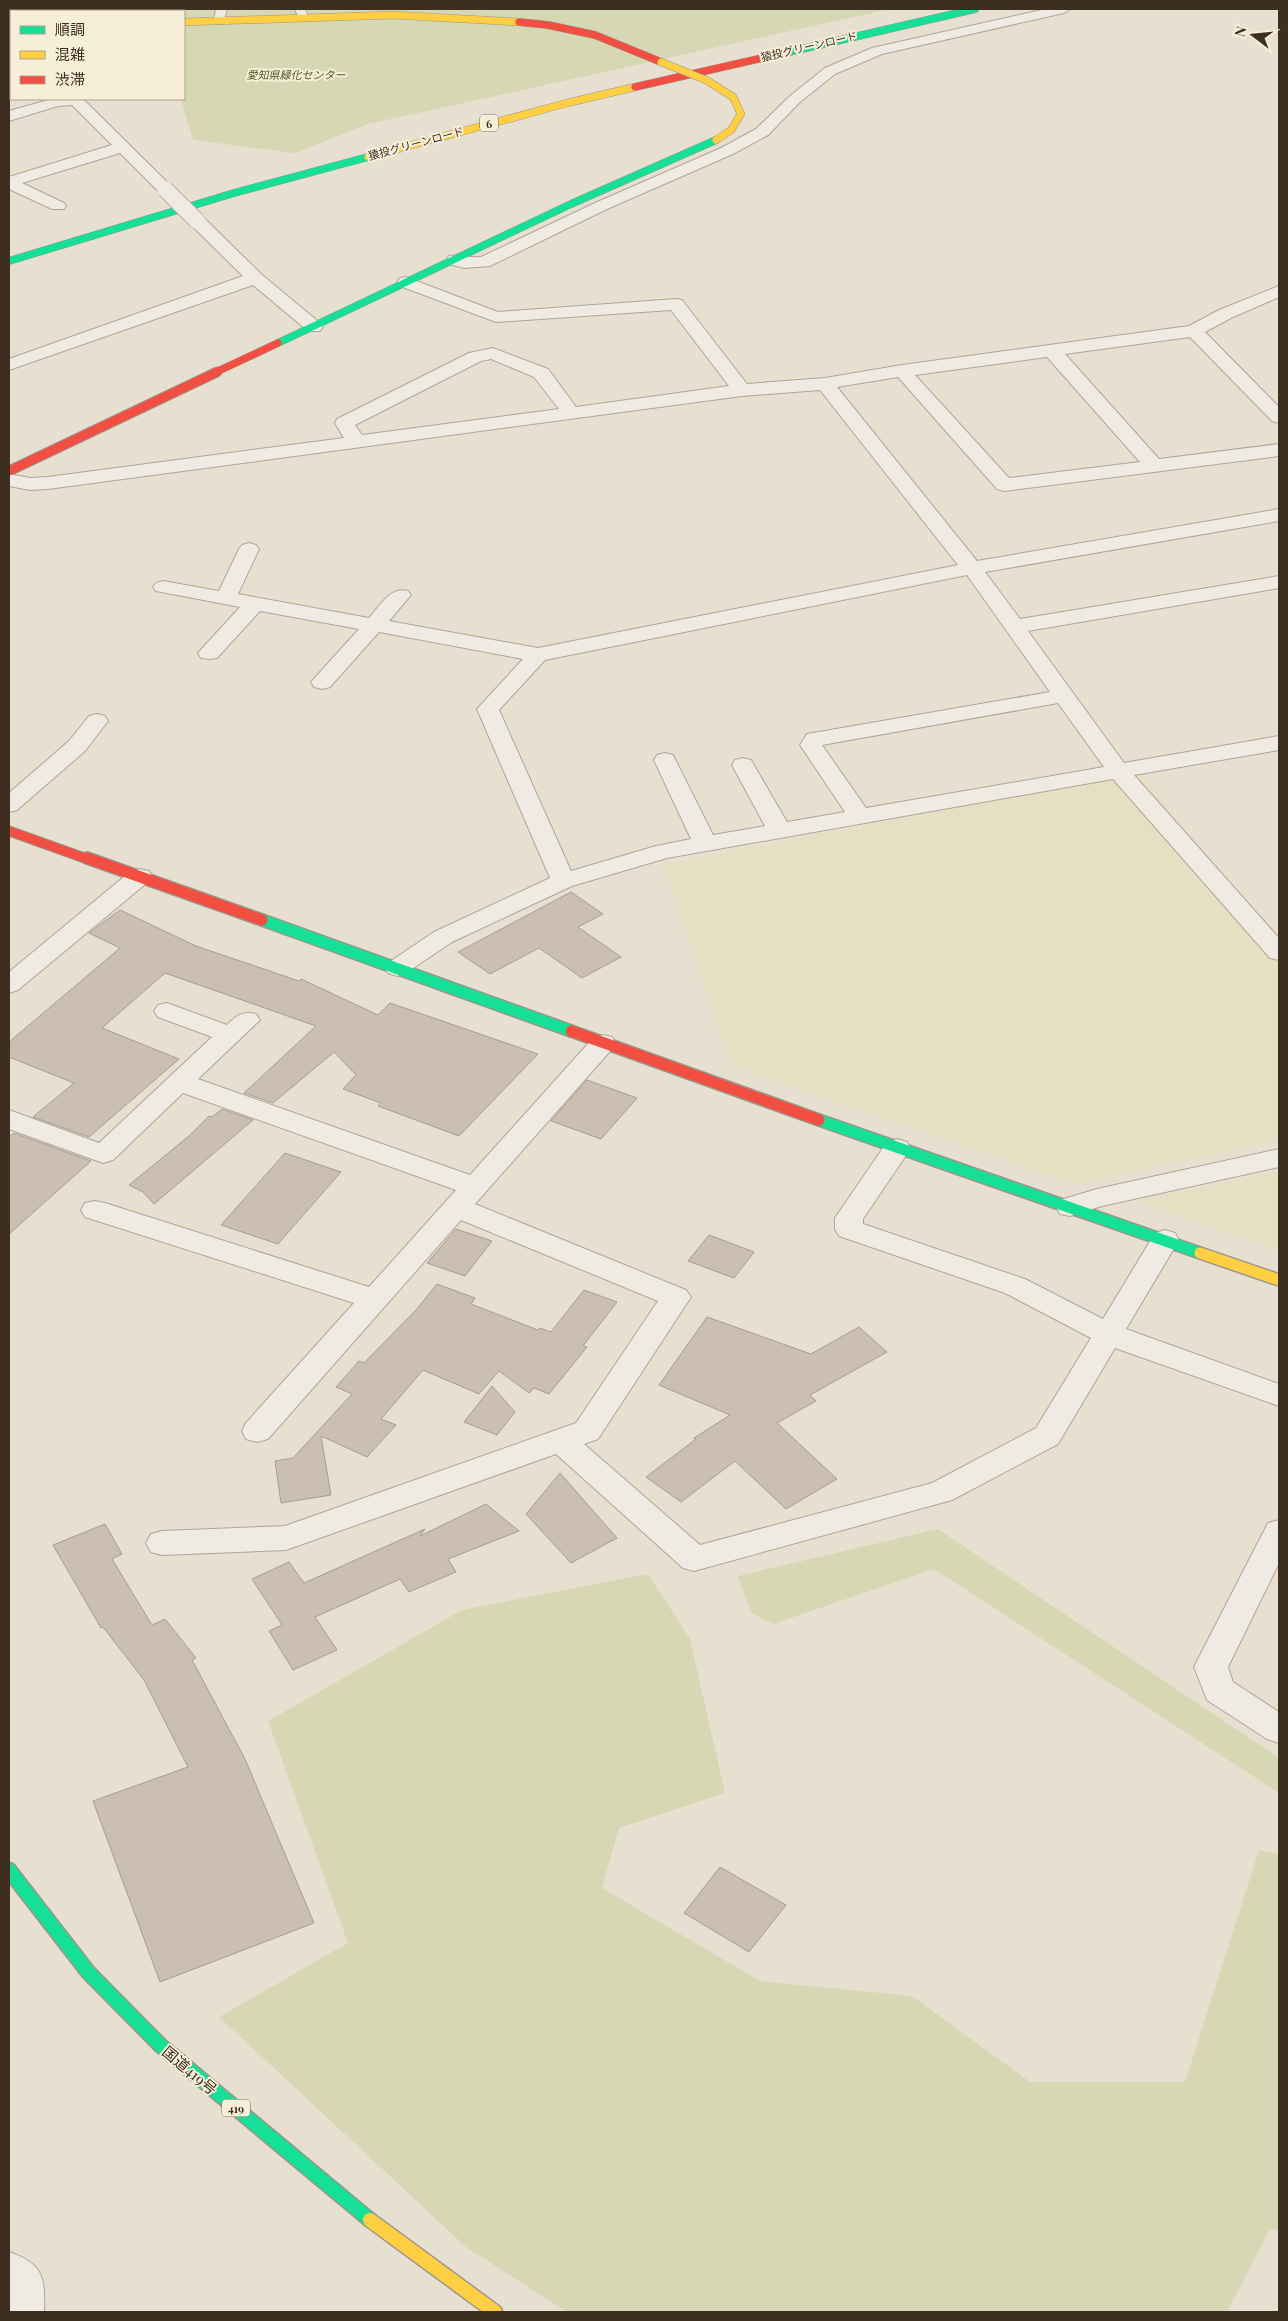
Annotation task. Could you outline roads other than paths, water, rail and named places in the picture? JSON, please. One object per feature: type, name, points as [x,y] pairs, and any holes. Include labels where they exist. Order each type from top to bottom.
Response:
[{"type":"main road","name":"猿投グリーンロード","points":[[9,261],[234,193],[567,103],[974,9]]},
{"type":"main road","points":[[9,471],[406,282],[725,136],[737,124],[741,114],[734,97],[706,80],[595,34],[548,25],[486,18],[302,14],[220,22],[185,22]]},
{"type":"main road","points":[[9,831],[140,876],[897,1148],[1279,1280]]},
{"type":"main road","name":"国道419号","points":[[9,1870],[88,1972],[160,2046],[374,2223],[495,2312]]},
{"type":"street","points":[[454,260],[464,263],[484,262],[601,206],[727,151],[762,132],[794,99],[830,71],[850,61],[877,51],[1035,13],[1064,9]]},
{"type":"street","points":[[9,116],[69,100]]},
{"type":"street","points":[[76,100],[255,278],[314,327]]},
{"type":"street","points":[[9,183],[123,147]]},
{"type":"street","points":[[9,183],[58,206]]},
{"type":"street","points":[[9,365],[255,278]]},
{"type":"street","points":[[406,282],[496,317],[676,304],[742,390]]},
{"type":"street","points":[[9,480],[30,484],[48,483],[742,390],[825,384],[902,371],[1194,330],[1225,314],[1279,291]]},
{"type":"street","points":[[1194,330],[1279,417]]},
{"type":"street","points":[[1052,350],[1154,466]]},
{"type":"street","points":[[356,441],[344,423],[475,357],[493,353],[541,373],[570,412]]},
{"type":"street","points":[[902,371],[1004,485],[1279,450]]},
{"type":"street","points":[[825,384],[972,568],[1119,772],[1279,953]]},
{"type":"street","points":[[163,587],[538,655],[972,568],[1279,515]]},
{"type":"street","points":[[226,598],[249,550]]},
{"type":"street","points":[[1014,627],[1279,582]]},
{"type":"street","points":[[322,682],[401,595]]},
{"type":"street","points":[[209,653],[255,604]]},
{"type":"street","points":[[538,655],[488,710],[563,881]]},
{"type":"street","points":[[860,817],[811,745],[815,739],[1063,696]]},
{"type":"street","points":[[9,805],[77,746],[98,721]]},
{"type":"street","points":[[397,968],[443,937],[563,881],[664,851],[1279,743]]},
{"type":"street","points":[[665,760],[705,844]]},
{"type":"street","points":[[743,766],[780,831]]},
{"type":"street","points":[[9,986],[140,876]]},
{"type":"street","points":[[9,1120],[102,1154],[238,1028],[168,1011]]},
{"type":"street","points":[[257,1431],[376,1300],[465,1196],[603,1043]]},
{"type":"street","points":[[162,1543],[286,1538],[588,1430],[676,1296],[465,1196],[179,1082]]},
{"type":"street","points":[[897,1148],[850,1218],[849,1229],[1015,1286],[1108,1334],[1279,1395]]},
{"type":"street","points":[[1070,1207],[1097,1198],[1279,1158]]},
{"type":"street","points":[[95,1210],[376,1300]]},
{"type":"street","points":[[560,1440],[694,1559],[941,1492],[1047,1436],[1165,1240]]},
{"type":"street","points":[[1279,1532],[1211,1667],[1219,1690],[1279,1729]]},
{"type":"street","points":[[9,2271],[24,2281],[24,2312]]},
{"type":"lane","points":[[220,22],[220,10],[222,9]]},
{"type":"park label","name":"愛知県緑化センター","points":[[296,74]]}]
